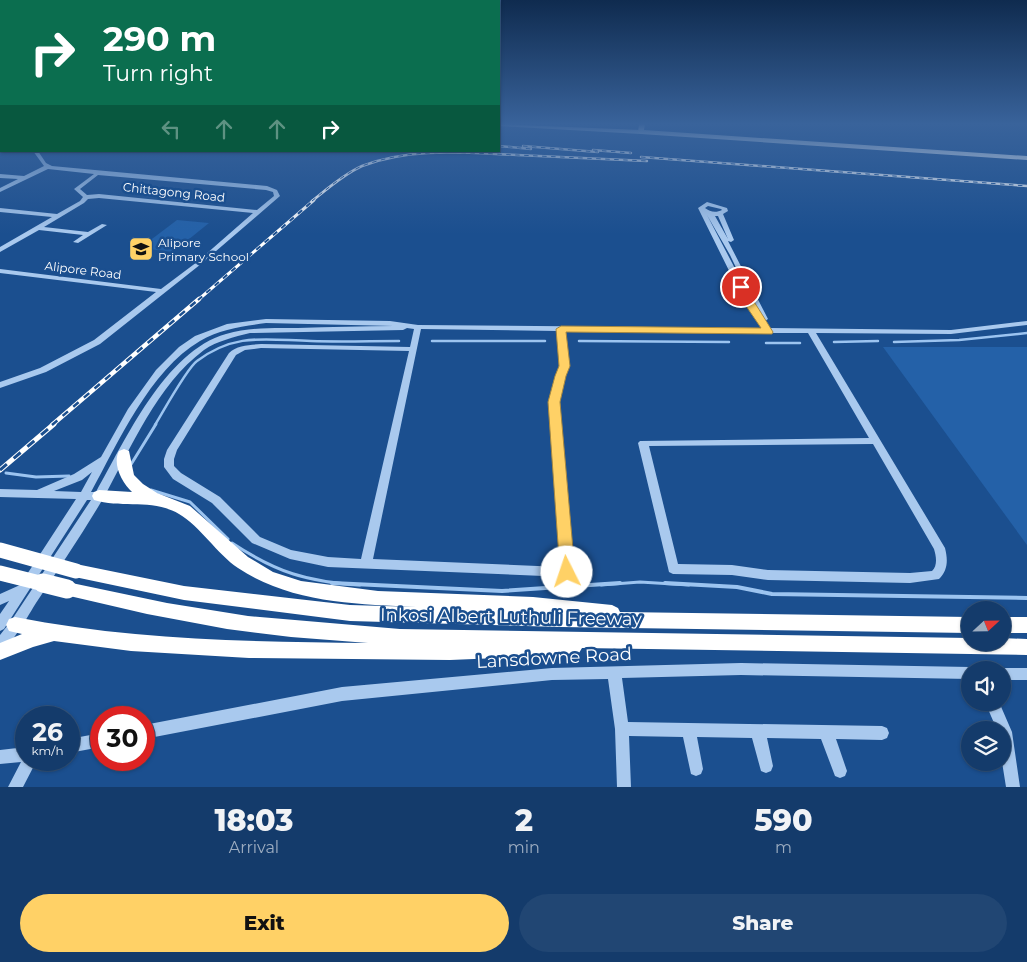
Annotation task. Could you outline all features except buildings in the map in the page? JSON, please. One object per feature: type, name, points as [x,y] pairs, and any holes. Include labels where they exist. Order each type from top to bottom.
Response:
[{"type":"highway","points":[[124,454],[124,469],[129,482],[157,499],[185,510],[242,562],[268,576],[301,588],[378,598],[533,605],[697,620]]},
{"type":"highway","points":[[92,496],[157,499]]},
{"type":"highway","name":"Inkosi Albert Luthuli Freeway","points":[[0,550],[76,571],[184,593],[350,613],[561,620],[697,620],[961,625]]},
{"type":"highway","name":"Inkosi Albert Luthuli Freeway","points":[[0,573],[126,602],[226,621],[301,630],[400,637],[1027,647]]},
{"type":"highway","points":[[5,622],[53,634],[188,648],[512,652],[652,642]]},
{"type":"highway","points":[[1011,625],[1027,626]]},
{"type":"highway","points":[[0,652],[31,638],[53,634]]},
{"type":"street","points":[[42,161],[47,167]]},
{"type":"street","points":[[0,190],[47,167],[88,171],[96,175]]},
{"type":"street","points":[[0,250],[82,202],[86,197],[78,192],[77,189],[96,175],[106,174],[267,188],[275,191],[277,195],[259,212],[108,334],[82,351],[43,370],[0,385]]},
{"type":"street","points":[[0,176],[24,178]]},
{"type":"street","name":"Chittagong Road","points":[[86,197],[99,196],[259,212]]},
{"type":"street","points":[[704,205],[718,205],[725,209],[720,214],[710,214],[702,210],[704,205]]},
{"type":"street","points":[[0,210],[58,216]]},
{"type":"street","points":[[702,210],[749,303],[768,332]]},
{"type":"street","points":[[710,214],[762,312],[768,332]]},
{"type":"street","points":[[720,214],[731,241],[733,255]]},
{"type":"street","points":[[76,242],[104,225]]},
{"type":"street","points":[[38,228],[89,234]]},
{"type":"street","name":"Alipore Road","points":[[0,271],[162,291]]},
{"type":"street","points":[[5,622],[92,496],[106,457],[132,409],[159,372],[182,349],[213,331],[238,324],[266,321],[390,323],[418,326],[768,332],[951,332],[1027,323]]},
{"type":"street","points":[[366,563],[418,326]]},
{"type":"street","points":[[0,645],[5,622],[26,587],[124,454],[155,397],[176,371],[202,348],[227,336],[250,331],[388,330],[418,326]]},
{"type":"street","points":[[412,349],[261,346],[237,351],[233,353],[177,442],[169,459],[170,467],[177,476],[216,500],[256,540],[290,554],[328,562],[567,572],[554,402],[560,376],[565,366],[561,329]]},
{"type":"street","points":[[811,332],[876,441],[939,548],[942,559],[940,571],[935,576],[872,578],[768,575],[732,570],[673,569],[643,443],[876,441]]},
{"type":"street","points":[[31,495],[62,485],[90,469],[106,457]]},
{"type":"street","points":[[0,493],[92,496]]},
{"type":"street","points":[[0,600],[26,587]]},
{"type":"street","name":"Lansdowne Road","points":[[155,730],[342,694],[552,674],[741,669],[961,673]]},
{"type":"street","points":[[614,672],[622,729],[624,787]]},
{"type":"street","points":[[1011,674],[1027,674]]},
{"type":"street","points":[[996,711],[1004,732],[1013,787]]},
{"type":"street","points":[[622,729],[882,733]]},
{"type":"street","points":[[689,730],[696,769]]},
{"type":"street","points":[[758,732],[766,766]]},
{"type":"street","points":[[826,732],[840,771]]},
{"type":"street","points":[[0,756],[15,755]]},
{"type":"street","points":[[15,787],[24,771]]},
{"type":"shaded area","points":[[177,220],[209,223],[173,252],[140,248]]},
{"type":"shaded area","points":[[883,347],[1027,347],[1027,545]]},
{"type":"waterway","points":[[894,342],[959,340],[1027,333]]},
{"type":"waterway","points":[[155,425],[181,381],[193,365],[211,352],[225,346],[238,342],[265,339],[399,341]]},
{"type":"waterway","points":[[432,341],[545,341]]},
{"type":"waterway","points":[[579,341],[729,342]]},
{"type":"waterway","points":[[834,342],[878,341]]},
{"type":"waterway","points":[[766,343],[800,343]]},
{"type":"waterway","points":[[130,466],[156,424]]},
{"type":"waterway","points":[[6,473],[36,477],[69,476]]},
{"type":"waterway","points":[[151,490],[190,502],[228,539]]},
{"type":"waterway","points":[[232,543],[263,561],[293,574],[337,583]]},
{"type":"waterway","points":[[601,585],[640,582],[689,585]]},
{"type":"waterway","points":[[332,583],[337,583]]},
{"type":"waterway","points":[[337,583],[502,591],[620,583]]},
{"type":"waterway","points":[[337,583],[360,585]]},
{"type":"waterway","points":[[665,583],[737,587],[772,594],[1027,598]]},
{"type":"railway","points":[[312,201],[355,169],[379,161]]},
{"type":"railway","points":[[641,161],[647,161]]},
{"type":"railway","points":[[691,161],[1027,186]]},
{"type":"railway","points":[[198,300],[314,200]]},
{"type":"railway","points":[[52,425],[199,299]]},
{"type":"railway","points":[[0,470],[54,424]]},
{"type":"place","name":"Alipore Primary School","points":[[141,249]]},
{"type":"route","points":[[567,572],[554,402],[560,376],[565,366],[561,329],[768,332],[741,287]]}]
